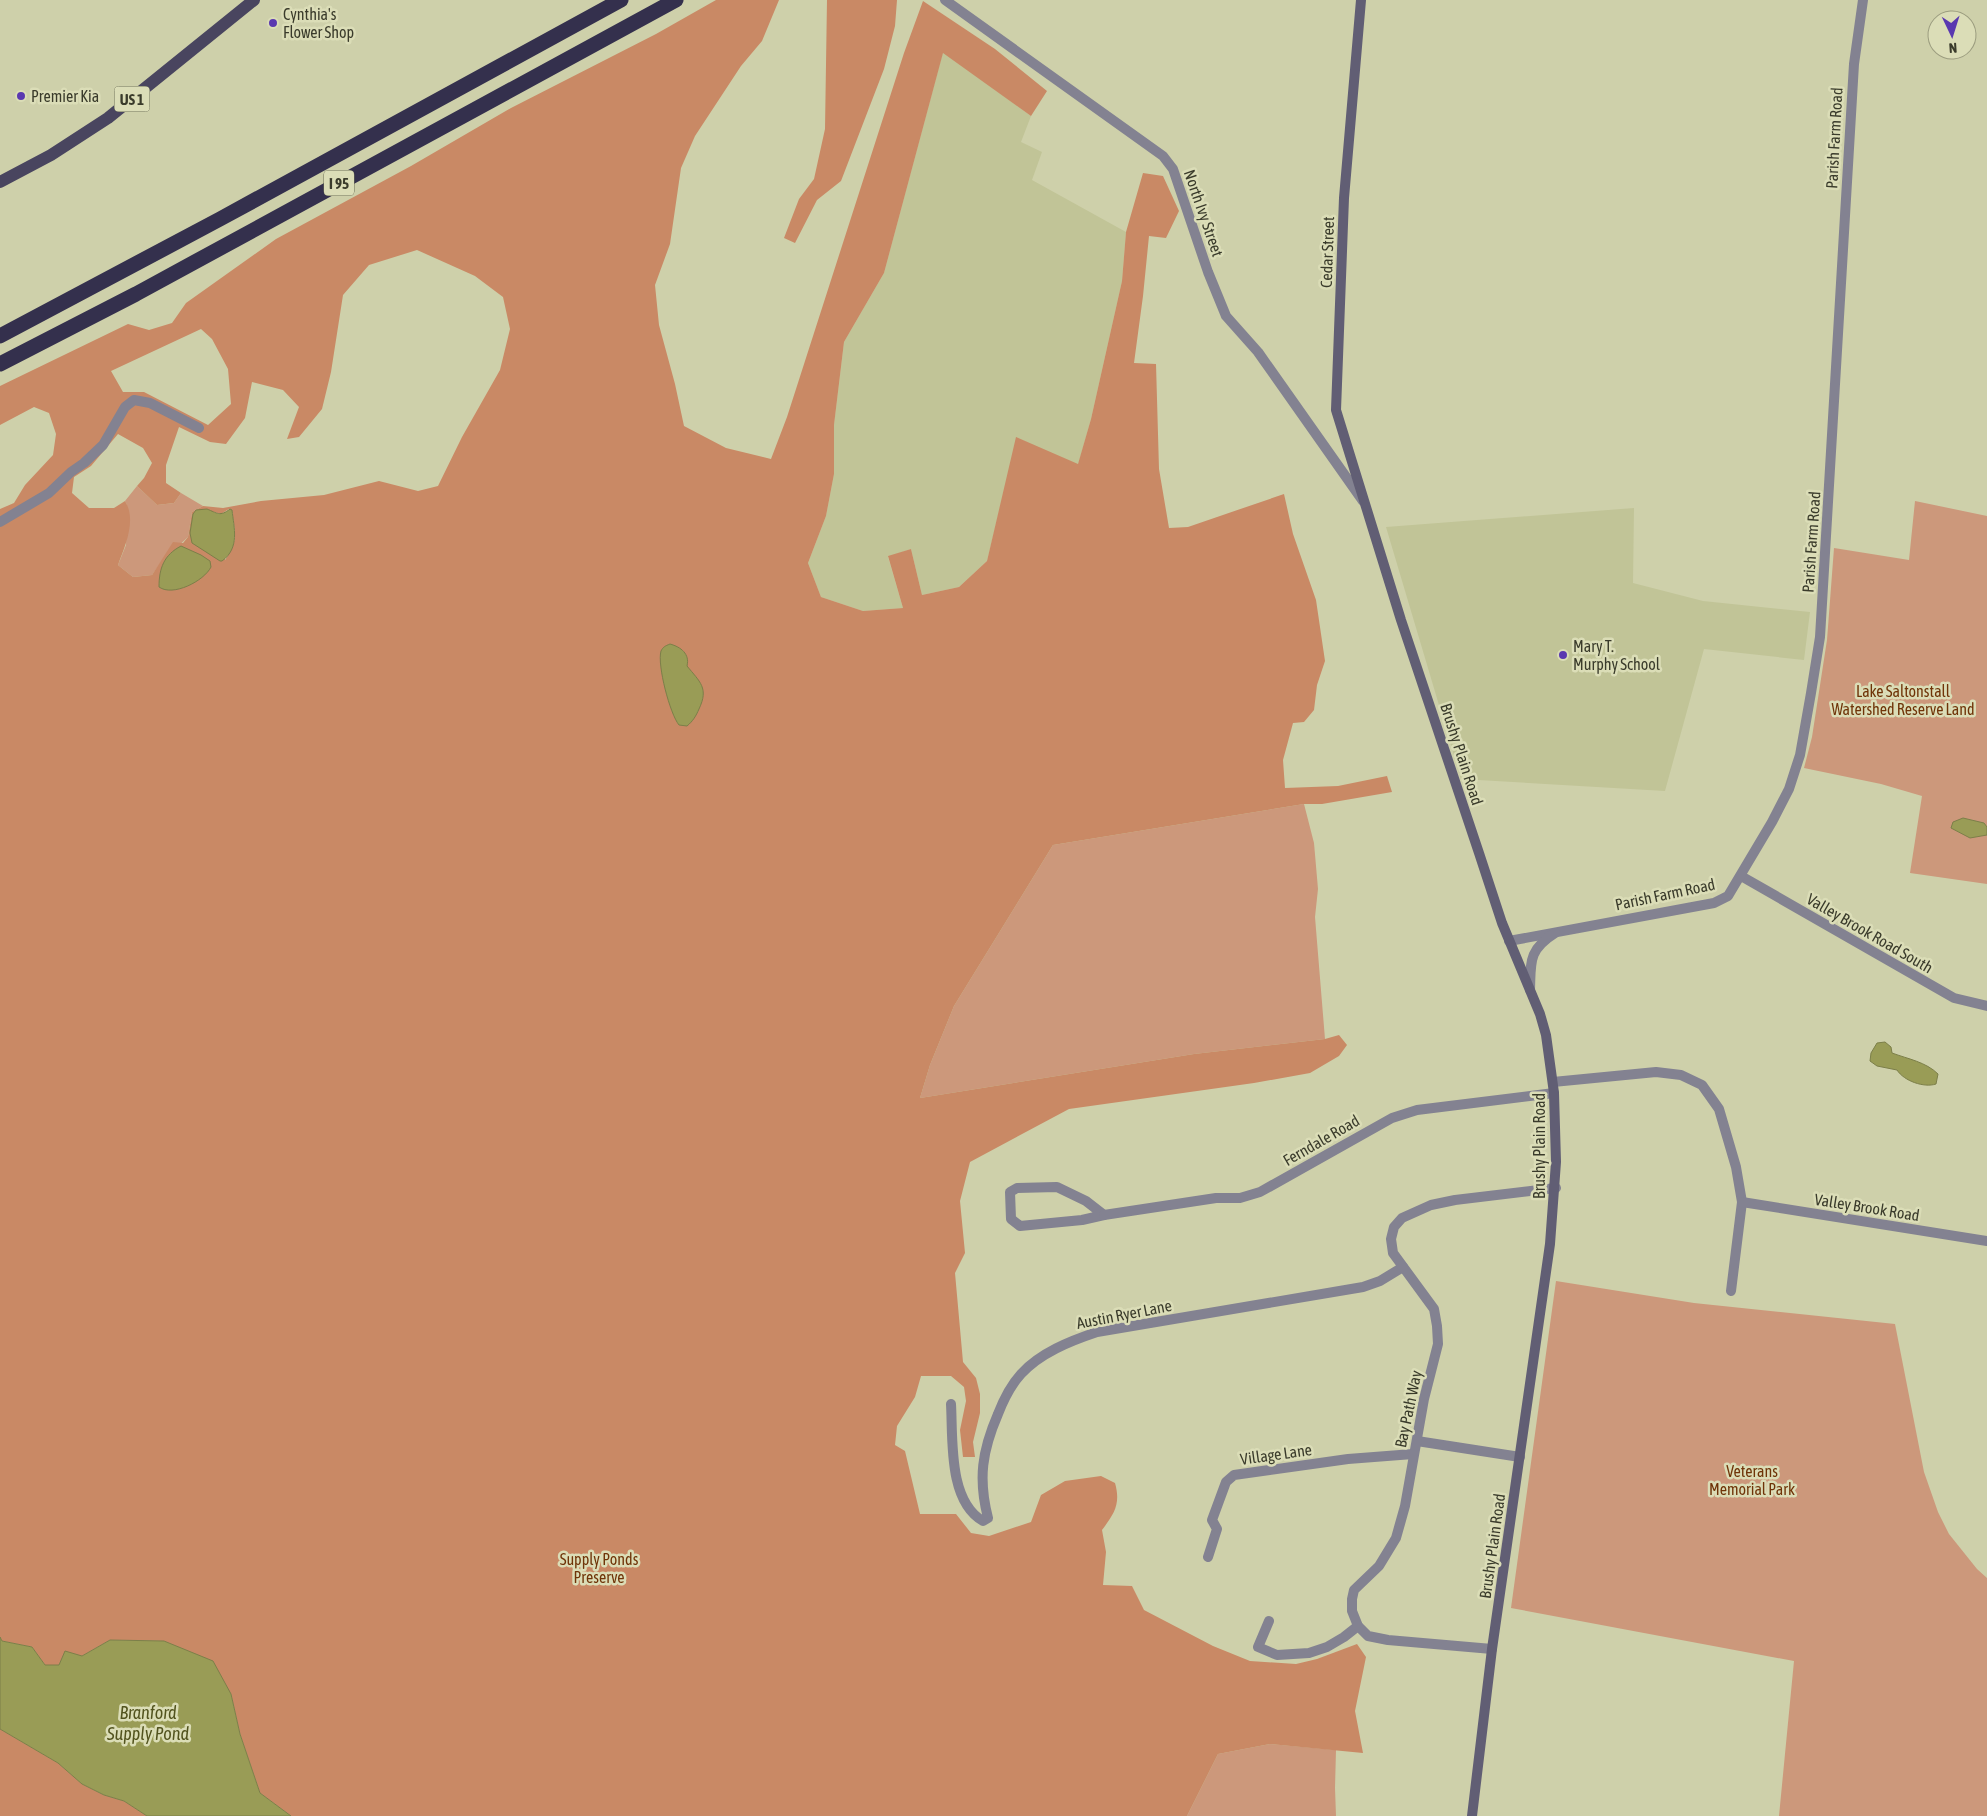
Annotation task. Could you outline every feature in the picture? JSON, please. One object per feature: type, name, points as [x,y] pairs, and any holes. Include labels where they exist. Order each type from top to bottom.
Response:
[{"type":"highway","name":"I 95","points":[[0,336],[622,0]]},
{"type":"highway","name":"I 95","points":[[0,364],[127,298],[676,0]]},
{"type":"main road","name":"US 1","points":[[0,182],[58,151],[108,118],[254,0]]},
{"type":"main road","name":"Cedar Street","points":[[1361,0],[1344,198],[1336,410],[1364,502]]},
{"type":"main road","name":"Brushy Plain Road","points":[[1364,502],[1473,836],[1509,940],[1546,1035],[1554,1093],[1556,1188],[1550,1244],[1492,1649],[1472,1816]]},
{"type":"street","name":"North Ivy Street","points":[[945,0],[1164,156],[1173,169],[1208,272],[1226,316],[1258,352],[1364,502]]},
{"type":"street","name":"Parish Farm Road","points":[[1509,940],[1714,903],[1728,896],[1789,790],[1800,755],[1820,637],[1854,64],[1864,0]]},
{"type":"street","points":[[0,522],[49,493],[71,472],[84,463],[102,445],[125,407],[134,400],[150,403],[199,428]]},
{"type":"street","name":"Valley Brook Road South","points":[[1741,876],[1954,998],[1987,1006]]},
{"type":"street","name":"Parish Farm Road","points":[[1530,991],[1531,956],[1548,938],[1560,930]]},
{"type":"street","points":[[1553,1082],[1656,1072],[1681,1075],[1702,1085],[1719,1108],[1736,1167],[1742,1202],[1731,1291]]},
{"type":"street","name":"Ferndale Road","points":[[1104,1215],[1086,1201],[1056,1187],[1017,1188],[1010,1192],[1011,1219],[1020,1226],[1082,1220],[1216,1198],[1240,1198],[1260,1192],[1392,1118],[1417,1110],[1554,1093]]},
{"type":"street","name":"Bay Path Way","points":[[1358,1626],[1352,1610],[1354,1590],[1379,1566],[1396,1538],[1405,1506],[1424,1399],[1438,1344],[1438,1326],[1434,1308],[1393,1252],[1391,1240],[1394,1227],[1402,1218],[1430,1205],[1455,1200],[1556,1188]]},
{"type":"street","name":"Valley Brook Road","points":[[1742,1202],[1987,1241]]},
{"type":"street","name":"Austin Ryer Lane","points":[[951,1404],[959,1491],[974,1516],[983,1521],[988,1518],[983,1496],[982,1472],[990,1433],[1004,1400],[1020,1374],[1050,1352],[1069,1341],[1097,1332],[1363,1287],[1380,1281],[1403,1267]]},
{"type":"street","points":[[1416,1441],[1520,1457]]},
{"type":"street","name":"Village Lane","points":[[1208,1557],[1217,1529],[1212,1520],[1226,1482],[1234,1475],[1348,1459],[1413,1454]]},
{"type":"street","points":[[1268,1621],[1258,1647],[1277,1655],[1309,1652],[1327,1647],[1358,1626],[1368,1636],[1388,1640],[1492,1649]]},
{"type":"shaded area","points":[[943,52],[1031,116],[1021,142],[1042,152],[1032,180],[1126,232],[1122,281],[1091,419],[1078,465],[1017,438],[987,561],[959,587],[922,595],[911,549],[888,557],[903,608],[863,611],[821,597],[808,563],[826,516],[834,474],[834,425],[844,342],[884,273]]},
{"type":"shaded area","name":"Mary T. Murphy School","points":[[1634,508],[1633,583],[1703,601],[1810,612],[1804,660],[1704,649],[1665,791],[1461,779],[1386,527]]},
{"type":"green space","name":"Supply Ponds Preserve","points":[[716,0],[779,0],[762,41],[741,66],[695,136],[681,168],[670,244],[655,285],[659,325],[684,426],[726,448],[771,459],[787,417],[904,53],[923,1],[995,49],[1047,91],[1031,116],[943,53],[884,273],[844,342],[834,425],[834,474],[826,516],[808,563],[821,597],[863,611],[903,608],[888,556],[911,549],[922,595],[959,587],[987,561],[1016,437],[1078,464],[1091,419],[1122,281],[1126,232],[1143,173],[1163,176],[1179,211],[1166,238],[1149,236],[1134,363],[1156,364],[1159,469],[1169,528],[1188,527],[1284,494],[1293,534],[1316,600],[1325,661],[1317,685],[1314,710],[1304,722],[1293,723],[1283,760],[1285,788],[1338,786],[1387,776],[1392,792],[1322,804],[1304,804],[1053,845],[954,1006],[930,1065],[920,1098],[1194,1054],[1325,1039],[1339,1035],[1347,1045],[1339,1056],[1310,1073],[1254,1083],[1069,1109],[970,1162],[960,1201],[965,1253],[955,1273],[963,1362],[976,1378],[980,1394],[980,1413],[973,1442],[975,1457],[963,1457],[960,1430],[966,1401],[964,1387],[951,1376],[921,1376],[915,1397],[897,1426],[895,1445],[905,1451],[920,1514],[956,1514],[971,1533],[989,1536],[1031,1522],[1041,1495],[1065,1481],[1101,1476],[1115,1483],[1117,1490],[1117,1503],[1113,1514],[1102,1530],[1106,1552],[1103,1585],[1132,1586],[1144,1610],[1213,1646],[1250,1661],[1296,1664],[1317,1659],[1357,1644],[1366,1657],[1355,1711],[1363,1753],[1270,1744],[1218,1754],[1187,1816],[291,1816],[260,1793],[240,1734],[231,1694],[164,1641],[110,1640],[82,1656],[59,1665],[45,1665],[32,1647],[2,1641],[0,1637],[0,509],[14,503],[25,485],[53,455],[56,434],[49,413],[34,407],[0,425],[0,386],[128,324],[149,330],[172,323],[186,303],[276,239],[411,166],[511,108],[656,34]],"holes":[[[417,250],[475,276],[503,297],[510,329],[500,370],[462,437],[438,486],[418,491],[379,481],[324,495],[261,501],[223,508],[203,506],[192,512],[188,537],[183,543],[173,542],[152,575],[133,577],[118,565],[130,525],[130,516],[125,501],[114,508],[89,508],[72,493],[74,477],[91,466],[118,434],[143,448],[152,463],[137,486],[157,505],[174,503],[181,493],[166,483],[166,465],[179,427],[210,442],[226,444],[245,418],[252,382],[283,390],[299,407],[287,439],[299,437],[322,409],[331,372],[343,295],[369,265]],[[201,329],[212,339],[228,369],[231,404],[208,425],[144,392],[123,392],[111,371]],[[229,509],[232,510],[235,531],[232,547],[225,560],[214,512],[221,514]]]},
{"type":"green space","points":[[827,0],[897,0],[895,26],[884,69],[841,181],[817,200],[795,243],[784,238],[799,199],[814,179],[825,129]]},
{"type":"green space","points":[[137,486],[157,505],[174,503],[181,493],[203,506],[192,512],[188,537],[161,562],[152,575],[133,577],[118,565],[126,545],[127,505],[125,501]]},
{"type":"green space","name":"Lake Saltonstall Watershed Reserve Land","points":[[1915,501],[1987,516],[1987,884],[1910,873],[1922,796],[1881,784],[1804,768],[1812,737],[1827,640],[1834,548],[1909,560]]},
{"type":"green space","points":[[1304,804],[1314,843],[1318,889],[1315,917],[1325,1039],[1194,1054],[920,1098],[930,1065],[954,1006],[1053,845]]},
{"type":"green space","name":"Veterans Memorial Park","points":[[1556,1281],[1694,1303],[1895,1324],[1924,1472],[1938,1512],[1949,1534],[1977,1569],[1987,1578],[1987,1816],[1779,1816],[1794,1661],[1511,1608]]},
{"type":"green space","points":[[0,1729],[58,1763],[82,1784],[104,1795],[124,1801],[147,1816],[0,1816]]},
{"type":"green space","points":[[1270,1744],[1336,1750],[1336,1816],[1187,1816],[1218,1754]]},
{"type":"water","points":[[207,509],[218,514],[230,509],[232,510],[234,544],[228,556],[222,561],[192,543],[190,533],[193,514],[196,510]]},
{"type":"water","points":[[181,546],[210,561],[211,567],[202,577],[188,586],[180,589],[165,590],[159,587],[161,568],[170,554]]},
{"type":"water","points":[[670,644],[684,652],[688,662],[687,666],[699,681],[703,690],[702,702],[698,712],[687,726],[679,725],[675,719],[663,678],[660,658],[661,651]]},
{"type":"water","points":[[1963,818],[1984,823],[1987,827],[1987,835],[1970,838],[1951,828],[1953,822]]},
{"type":"water","points":[[1885,1042],[1891,1047],[1892,1053],[1922,1064],[1938,1074],[1936,1084],[1915,1083],[1904,1077],[1897,1070],[1877,1066],[1870,1061],[1871,1053],[1877,1043]]},
{"type":"water","name":"Branford Supply Pond","points":[[0,1637],[2,1641],[32,1647],[45,1665],[59,1665],[65,1651],[82,1656],[110,1640],[164,1641],[213,1661],[231,1694],[240,1734],[260,1793],[291,1816],[147,1816],[124,1801],[104,1795],[82,1784],[58,1763],[0,1729]]},
{"type":"place","name":"Cynthia's Flower Shop","points":[[273,23]]},
{"type":"place","name":"Premier Kia","points":[[21,96]]},
{"type":"place","name":"Mary T. Murphy School","points":[[1563,655]]}]
